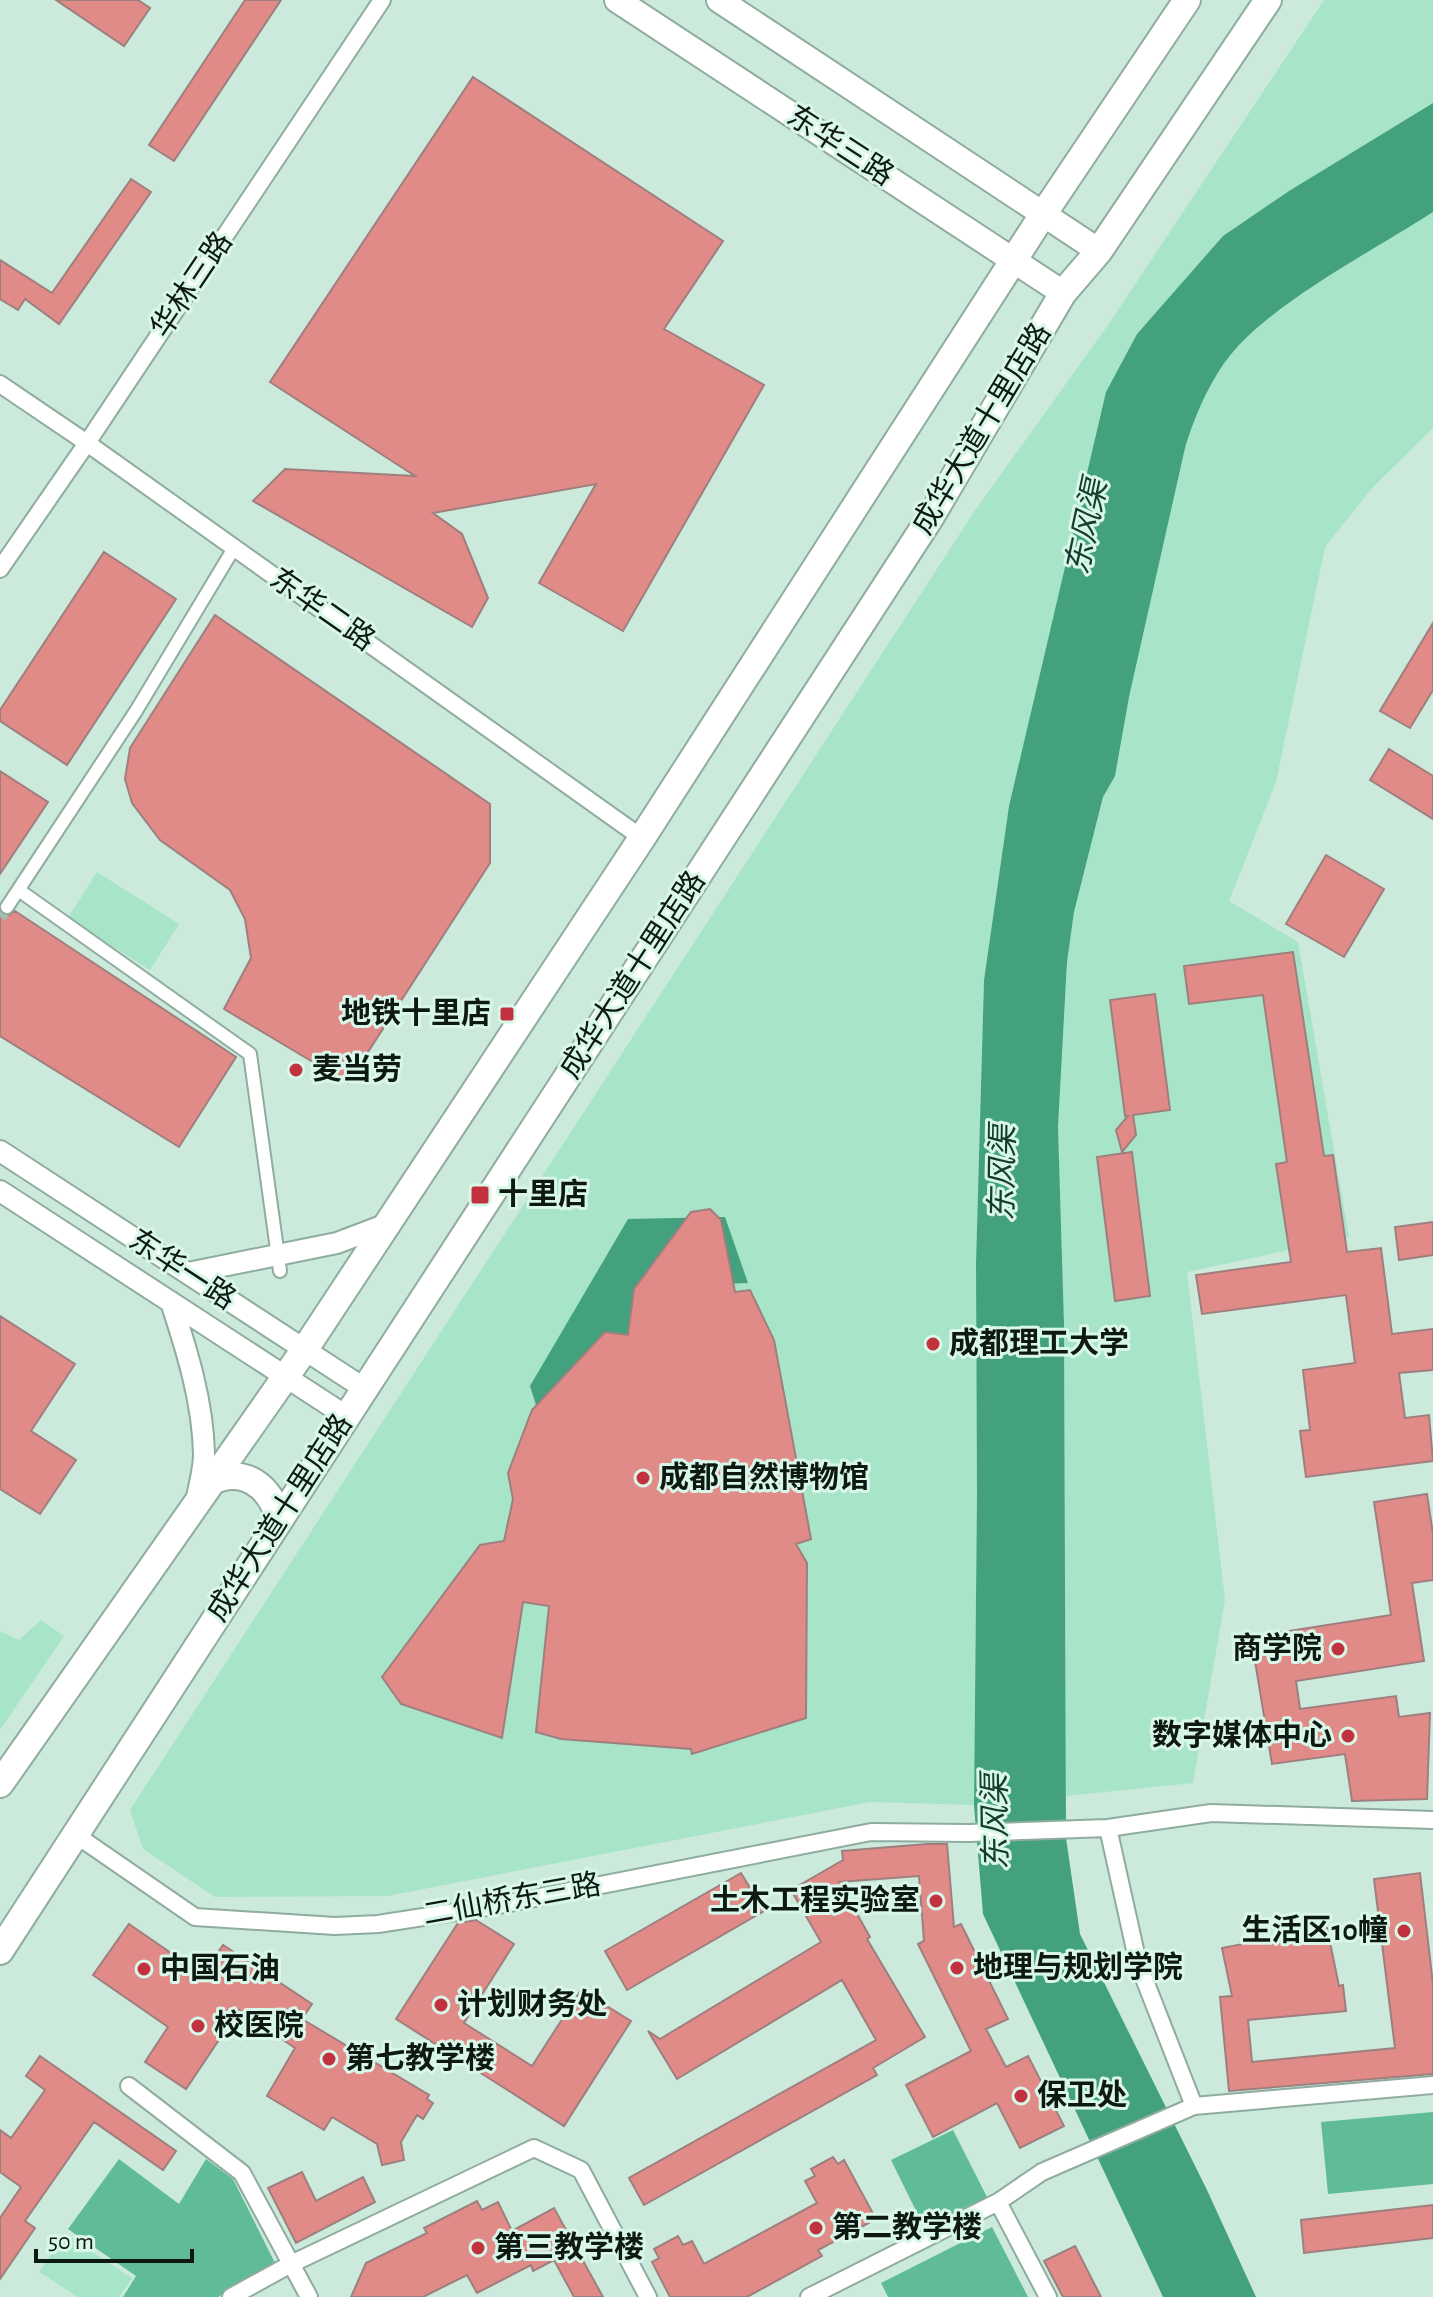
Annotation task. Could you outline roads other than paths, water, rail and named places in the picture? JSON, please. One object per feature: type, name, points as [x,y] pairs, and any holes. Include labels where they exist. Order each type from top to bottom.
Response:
[{"type":"main road","name":"东华三路","points":[[617,0],[1063,293]]},
{"type":"main road","name":"东华三路","points":[[719,0],[1099,251]]},
{"type":"main road","name":"成华大道十里店路","points":[[0,1784],[305,1349],[642,838],[1042,216],[1187,0]]},
{"type":"main road","name":"成华大道十里店路","points":[[0,1951],[930,518],[1063,293],[1099,251],[1268,0]]},
{"type":"main road","points":[[204,1492],[223,1476],[244,1477],[267,1491],[276,1506],[279,1520]]},
{"type":"street","name":"华林三路","points":[[0,569],[382,0]]},
{"type":"street","name":"东华二路","points":[[0,384],[642,838]]},
{"type":"street","points":[[7,907],[136,711],[234,548]]},
{"type":"street","points":[[20,891],[250,1054],[279,1263]]},
{"type":"street","name":"东华一路","points":[[0,1151],[365,1389]]},
{"type":"street","name":"东华一路","points":[[0,1191],[346,1416]]},
{"type":"street","points":[[188,1273],[279,1263],[387,1224]]},
{"type":"street","points":[[171,1302],[189,1359],[199,1409],[204,1492]]},
{"type":"street","name":"二仙桥东三路","points":[[76,1835],[195,1917],[335,1926],[378,1924],[494,1906],[871,1832],[969,1833],[1108,1828],[1211,1813],[1433,1820]]},
{"type":"street","points":[[1108,1828],[1138,1963],[1186,2109]]},
{"type":"street","points":[[809,2297],[998,2202],[1042,2172],[1186,2109],[1433,2085]]},
{"type":"street","points":[[129,2086],[242,2173],[309,2297]]},
{"type":"street","points":[[231,2297],[291,2264],[534,2148],[581,2170],[648,2297]]},
{"type":"street","points":[[998,2202],[1048,2297]]},
{"type":"water","name":"东风渠","points":[[1433,103],[1433,212],[1306,291],[1259,326],[1230,356],[1213,380],[1200,407],[1185,448],[1129,697],[1115,776],[1103,797],[1074,912],[1067,962],[1058,1127],[1064,1324],[1066,1838],[1080,1934],[1207,2190],[1256,2297],[1163,2297],[983,1914],[974,1805],[976,1263],[984,980],[1009,806],[1106,392],[1137,334],[1223,236],[1289,191]]},
{"type":"water","points":[[725,1217],[748,1283],[663,1286],[569,1414],[536,1405],[530,1386],[628,1219]]},
{"type":"tunnel","points":[[0,917],[7,907]]},
{"type":"place","name":"地铁十里店","points":[[507,1014]]},
{"type":"place","name":"麦当劳","points":[[296,1070]]},
{"type":"place","name":"十里店","points":[[480,1195]]},
{"type":"place","name":"成都理工大学","points":[[933,1344]]},
{"type":"place","name":"成都自然博物馆","points":[[643,1478]]},
{"type":"place","name":"商学院","points":[[1338,1649]]},
{"type":"place","name":"数字媒体中心","points":[[1348,1736]]},
{"type":"place","name":"土木工程实验室","points":[[936,1901]]},
{"type":"place","name":"生活区10幢","points":[[1404,1931]]},
{"type":"place","name":"地理与规划学院","points":[[957,1968]]},
{"type":"place","name":"中国石油","points":[[144,1969]]},
{"type":"place","name":"计划财务处","points":[[441,2005]]},
{"type":"place","name":"校医院","points":[[198,2026]]},
{"type":"place","name":"第七教学楼","points":[[329,2059]]},
{"type":"place","name":"保卫处","points":[[1021,2096]]},
{"type":"place","name":"第二教学楼","points":[[816,2228]]},
{"type":"place","name":"第三教学楼","points":[[478,2248]]}]
